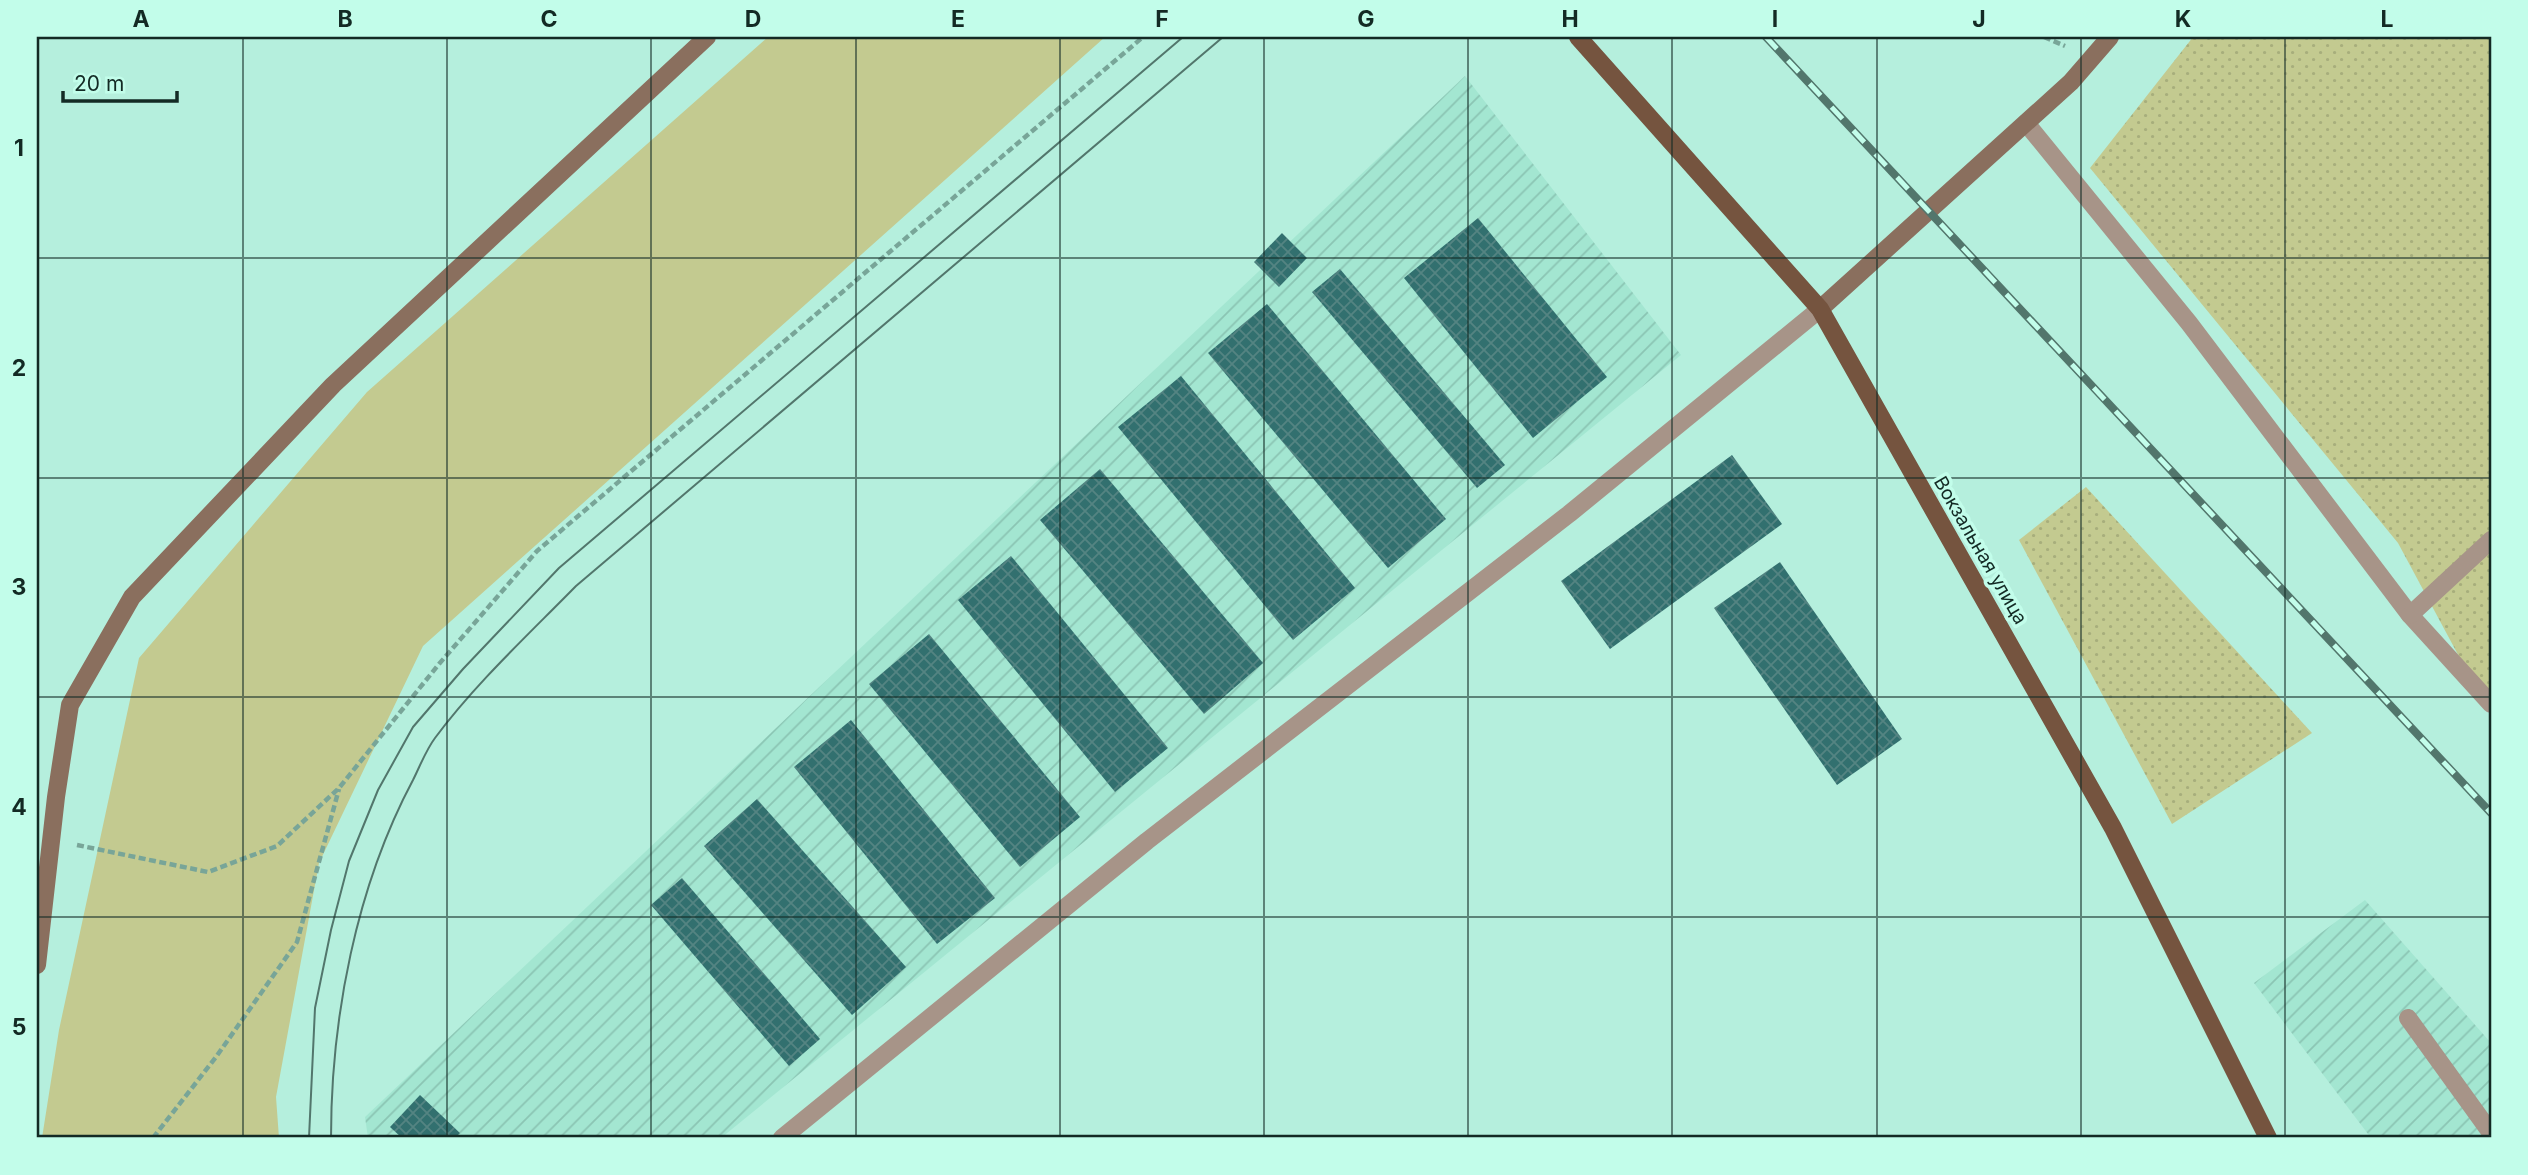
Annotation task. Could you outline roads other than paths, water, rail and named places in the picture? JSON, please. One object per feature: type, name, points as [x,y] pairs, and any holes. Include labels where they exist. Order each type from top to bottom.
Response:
[{"type":"main road","name":"Вокзальная улица","points":[[1578,37],[1820,309],[2113,828],[2268,1138]]},
{"type":"street","points":[[37,965],[70,705],[132,597],[333,385],[707,37]]},
{"type":"street","points":[[1820,309],[2071,82],[2110,37]]},
{"type":"lane","points":[[2026,123],[2189,323],[2410,615],[2491,704]]},
{"type":"lane","points":[[782,1138],[1147,841],[1569,514],[1820,309]]},
{"type":"lane","points":[[2410,615],[2491,540]]},
{"type":"lane","points":[[2408,1018],[2491,1133]]},
{"type":"tram line","points":[[309,1138],[315,1008],[331,930],[349,861],[378,790],[413,727],[463,669],[559,568],[1183,37]]},
{"type":"tram line","points":[[331,1138],[332,1093],[342,1000],[362,909],[393,821],[429,748],[451,718],[503,660],[576,586],[1223,37]]},
{"type":"railway","points":[[1766,37],[2491,813]]}]
